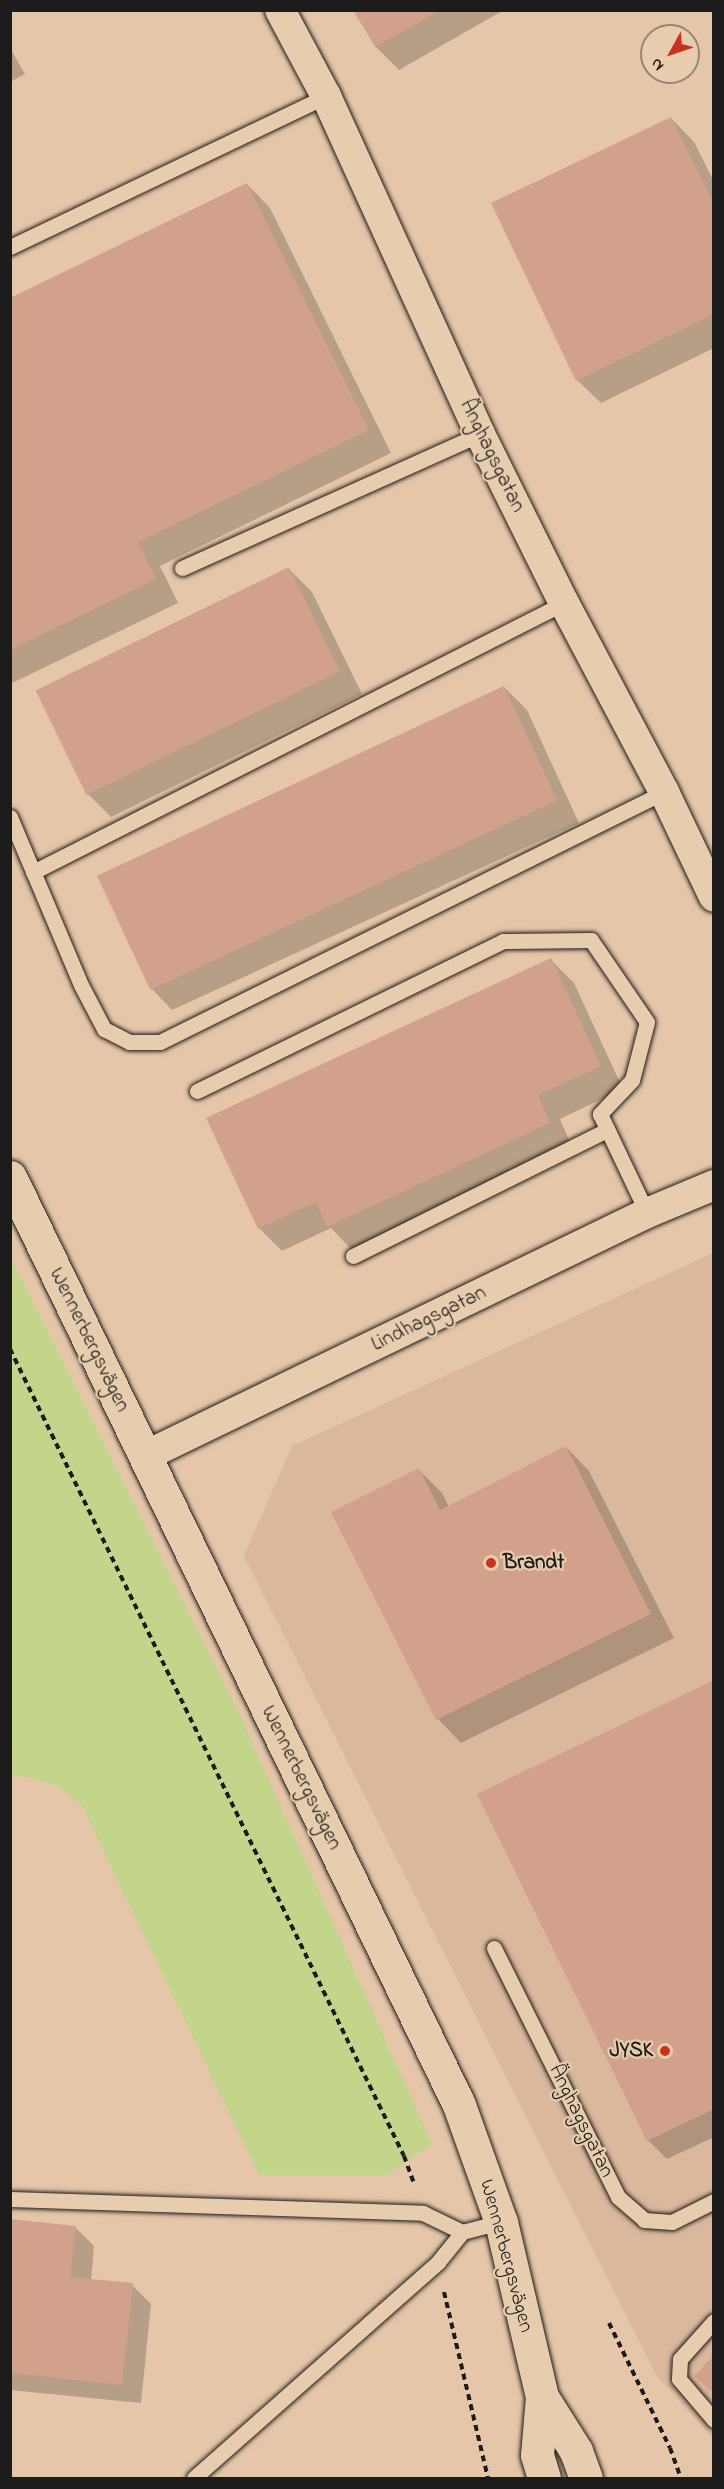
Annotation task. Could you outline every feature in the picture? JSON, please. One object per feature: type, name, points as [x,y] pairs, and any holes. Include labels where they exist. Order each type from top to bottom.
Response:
[{"type":"street","name":"Änghagsgatan","points":[[280,10],[326,96],[480,434],[564,603],[664,792],[714,897]]},
{"type":"street","name":"Wennerbergsvägen","points":[[10,1177],[459,2105],[501,2222],[542,2397],[537,2455],[544,2478]]},
{"type":"street","name":"Lindhagsgatan","points":[[145,1456],[647,1213],[714,1185]]},
{"type":"street","name":"Wennerbergsvägen","points":[[542,2397],[576,2451],[586,2478]]},
{"type":"lane","points":[[10,247],[326,96]]},
{"type":"lane","points":[[182,568],[480,434]]},
{"type":"lane","points":[[33,872],[564,603]]},
{"type":"lane","points":[[10,818],[81,986],[104,1029],[129,1042],[160,1042],[664,792]]},
{"type":"lane","points":[[197,1091],[503,941],[591,940],[647,1022],[632,1080],[600,1114],[647,1213]]},
{"type":"lane","points":[[353,1256],[607,1130]]},
{"type":"lane","name":"Änghagsgatan","points":[[494,1948],[618,2197],[644,2220],[672,2222],[714,2201]]},
{"type":"lane","points":[[10,2199],[423,2213],[462,2232]]},
{"type":"lane","points":[[194,2478],[438,2262],[462,2232],[501,2222]]},
{"type":"lane","points":[[714,2321],[680,2359],[679,2379],[714,2420]]},
{"type":"path","points":[[10,1349],[404,2156],[423,2213]]},
{"type":"path","points":[[438,2262],[488,2478]]},
{"type":"path","points":[[609,2323],[670,2448],[681,2478]]},
{"type":"shaded area","points":[[713,1253],[713,2438],[656,2375],[244,1556],[292,1446]]},
{"type":"green space","points":[[11,1258],[243,1722],[432,2144],[386,2175],[259,2175],[81,1804],[58,1786],[11,1773]]},
{"type":"building","points":[[353,10],[441,10],[375,47]]},
{"type":"building","points":[[671,117],[714,204],[714,314],[576,381],[491,203]]},
{"type":"building","points":[[247,183],[369,430],[138,542],[156,579],[10,650],[10,298]]},
{"type":"building","points":[[289,567],[340,671],[86,795],[36,691]]},
{"type":"building","points":[[504,686],[557,800],[150,990],[97,876]]},
{"type":"building","points":[[551,958],[601,1066],[538,1095],[550,1123],[327,1227],[316,1202],[258,1229],[206,1118]]},
{"type":"building","name":"Brandt","points":[[566,1446],[651,1614],[436,1720],[331,1512],[419,1468],[440,1510]]},
{"type":"building","points":[[714,1680],[714,2109],[647,2141],[477,1794]]},
{"type":"building","points":[[10,2219],[76,2226],[70,2277],[133,2283],[122,2385],[10,2373]]},
{"type":"building","points":[[714,2355],[714,2388],[711,2391],[694,2376]]},
{"type":"place","name":"Brandt","points":[[491,1563]]},
{"type":"place","name":"JYSK","points":[[665,2051]]}]
